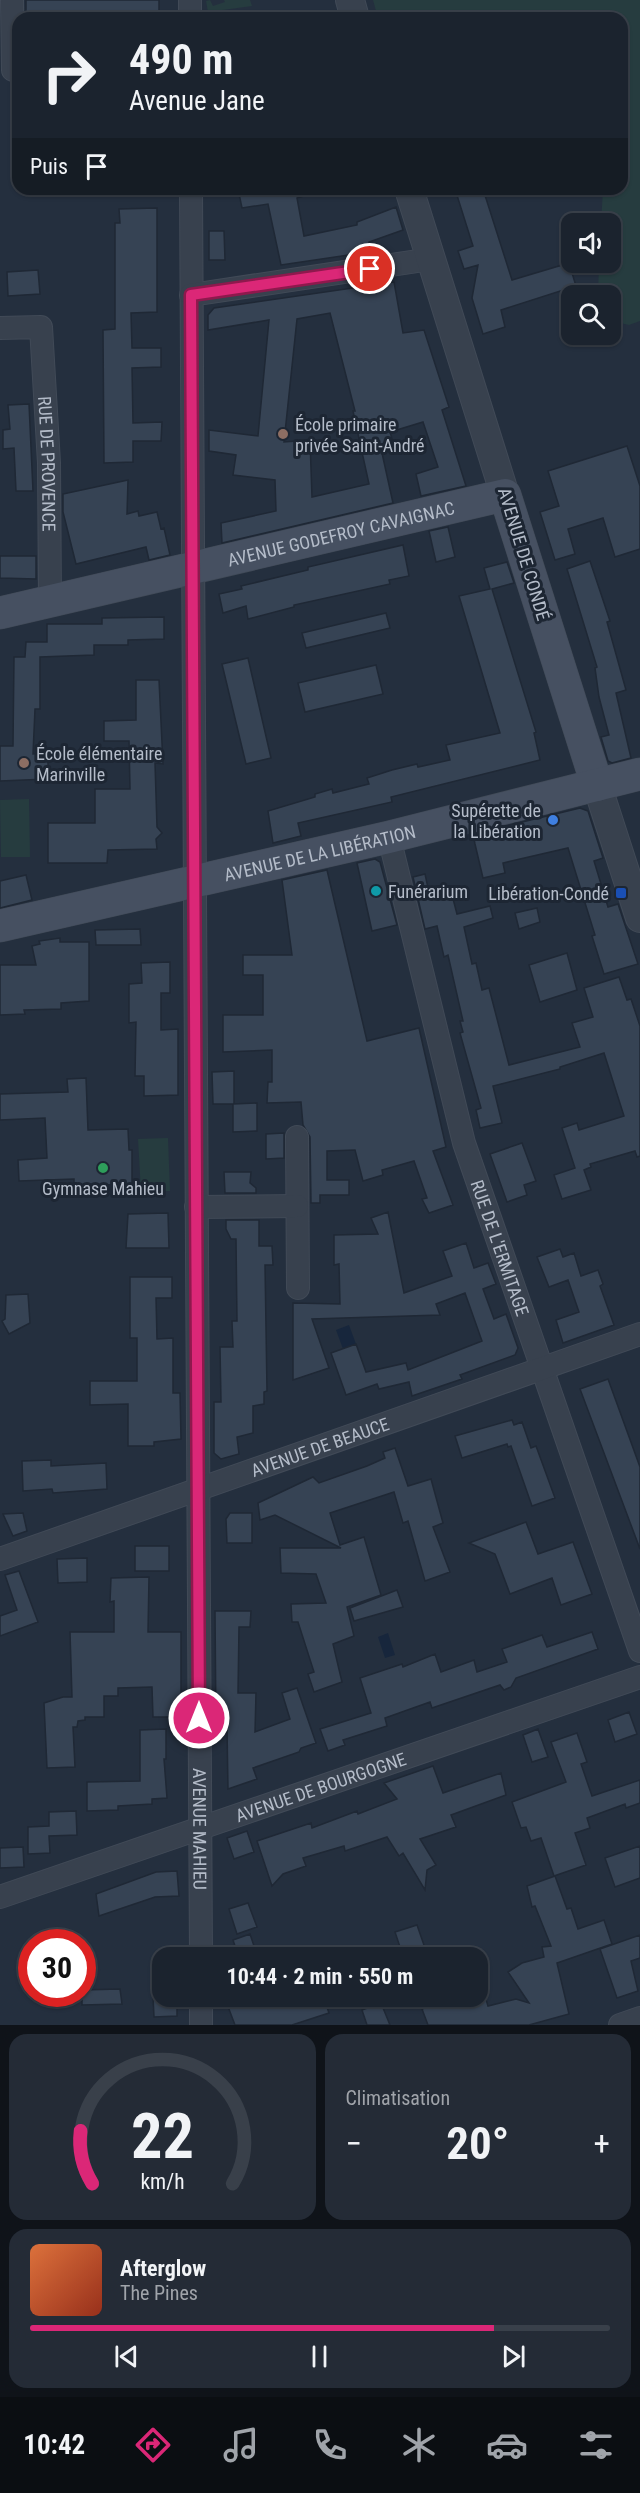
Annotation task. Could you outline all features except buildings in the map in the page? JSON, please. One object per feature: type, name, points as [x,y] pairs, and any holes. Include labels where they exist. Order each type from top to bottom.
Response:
[{"type":"main road","name":"AVENUE GODEFROY CAVAIGNAC","points":[[0,613],[193,569],[508,485]]},
{"type":"main road","name":"AVENUE DE CONDÉ","points":[[508,485],[597,785]]},
{"type":"main road","name":"AVENUE DE LA LIBÉRATION","points":[[0,926],[389,837],[640,774]]},
{"type":"street","points":[[10,70],[12,0]]},
{"type":"street","name":"AVENUE MAHIEU","points":[[191,195],[193,882],[201,1947]]},
{"type":"street","name":"AVENUE DE CONDÉ","points":[[411,195],[508,485]]},
{"type":"street","points":[[191,295],[431,259]]},
{"type":"street","name":"RUE DE PROVENCE","points":[[0,328],[41,327],[49,463],[50,602]]},
{"type":"street","name":"AVENUE DE CONDÉ","points":[[597,785],[640,918]]},
{"type":"street","name":"RUE DE L'ERMITAGE","points":[[389,837],[464,1143],[640,1651]]},
{"type":"street","points":[[297,1137],[298,1288]]},
{"type":"street","points":[[196,1207],[297,1206]]},
{"type":"street","name":"AVENUE DE BEAUCE","points":[[0,1559],[640,1334]]},
{"type":"street","name":"AVENUE DE BOURGOGNE","points":[[0,1897],[640,1677]]},
{"type":"street","points":[[201,2007],[201,2025]]},
{"type":"street","points":[[620,2025],[640,2018]]},
{"type":"green space","points":[[210,0],[213,6],[225,2],[224,0],[250,0],[252,6],[208,12],[206,1]]},
{"type":"green space","points":[[373,0],[640,0],[640,321],[629,325],[621,323],[621,285],[598,285],[599,273],[621,273],[621,213],[602,213],[603,195],[628,195],[628,12],[376,12]]},
{"type":"green space","points":[[29,799],[30,857],[1,857],[0,800]]},
{"type":"green space","points":[[168,1138],[170,1191],[141,1192],[138,1139]]},
{"type":"water","points":[[349,1325],[356,1344],[343,1349],[336,1330]]},
{"type":"water","points":[[388,1633],[395,1655],[385,1658],[378,1637]]},
{"type":"place","name":"École primaire privée Saint-André","points":[[283,434]]},
{"type":"place","name":"École élémentaire Marinville","points":[[24,763]]},
{"type":"place","name":"Supérette de la Libération","points":[[553,820]]},
{"type":"place","name":"Funérarium","points":[[376,891]]},
{"type":"place","name":"Libération-Condé","points":[[621,893]]},
{"type":"place","name":"Gymnase Mahieu","points":[[103,1168]]},
{"type":"route","points":[[199,1718],[200,1509],[193,894],[191,295],[370,269]]}]
